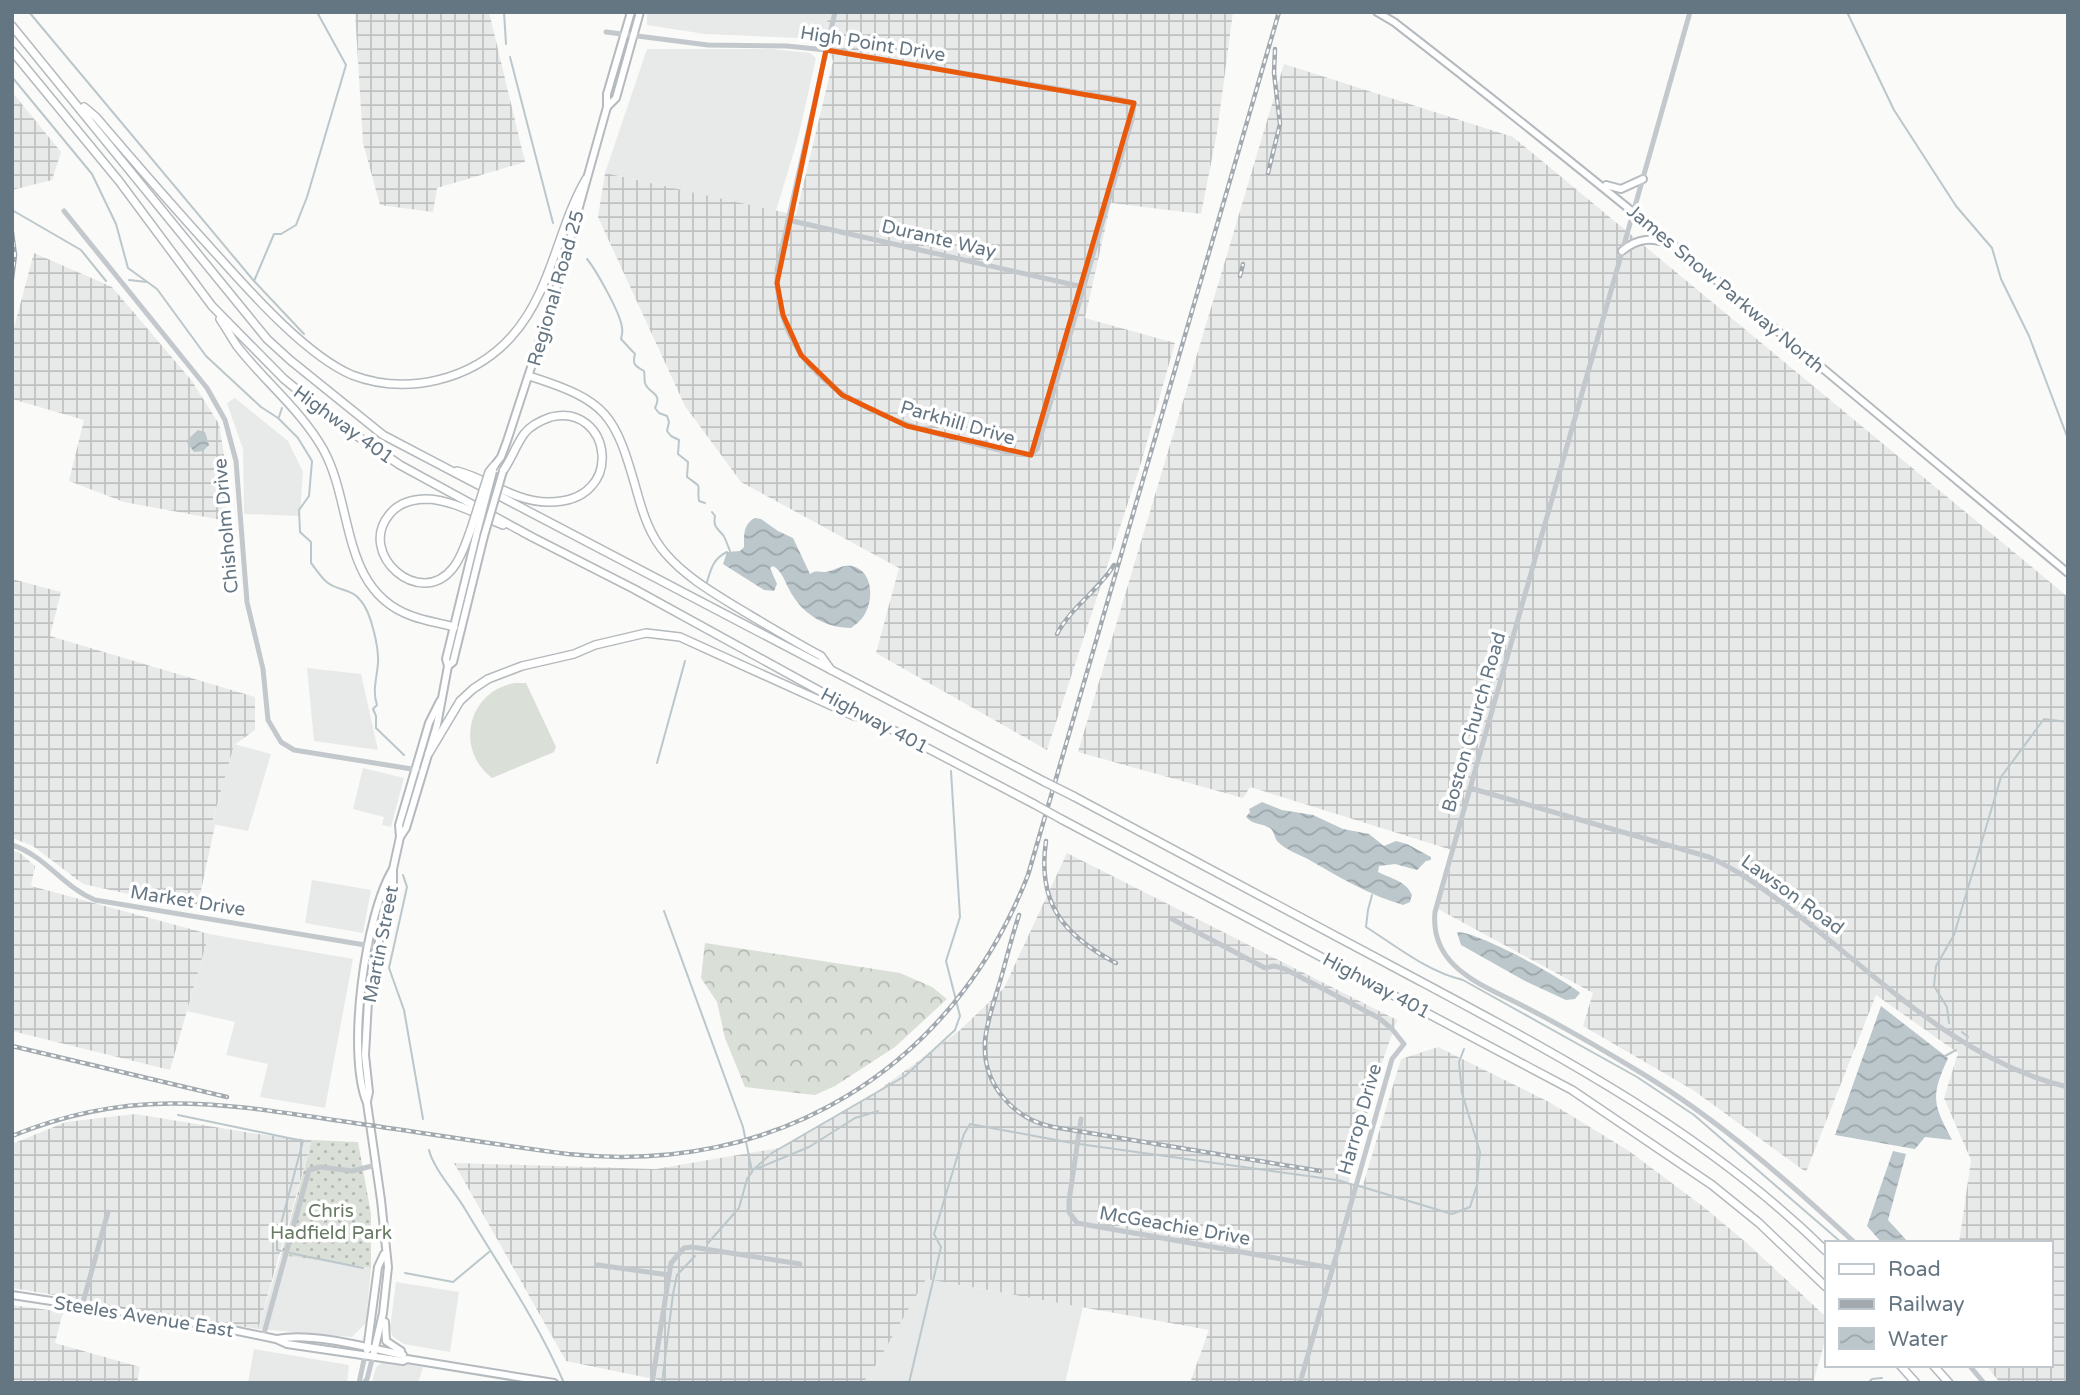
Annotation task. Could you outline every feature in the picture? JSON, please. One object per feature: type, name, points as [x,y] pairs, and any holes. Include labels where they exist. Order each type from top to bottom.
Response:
[{"type":"highway","name":"Highway 401","points":[[12,26],[267,340],[383,435],[935,723],[1493,1019],[1634,1100],[1725,1164],[1825,1250]]},
{"type":"highway","name":"Highway 401","points":[[12,51],[119,181],[212,306],[284,379],[338,424],[400,465],[532,537],[1552,1078],[1620,1120],[1712,1185],[1759,1223],[1825,1286]]},
{"type":"highway","points":[[68,93],[96,117],[270,312],[331,363],[352,374],[378,382],[430,383],[461,373],[493,355],[513,335],[541,292],[576,197],[586,179]]},
{"type":"highway","points":[[212,306],[237,345],[304,423],[321,447],[336,477],[354,553],[361,570],[375,590],[387,602],[410,616],[454,627]]},
{"type":"highway","points":[[529,376],[580,395],[606,415],[621,439],[646,522],[664,552],[679,568],[699,584],[821,656],[831,671]]},
{"type":"highway","points":[[446,468],[472,475],[531,501],[563,501],[578,498],[589,490],[597,478],[603,454],[600,443],[587,424],[569,415],[559,415],[545,419],[525,433],[503,471]]},
{"type":"highway","points":[[494,466],[489,472],[474,530],[452,570],[433,582],[423,584],[405,578],[395,571],[382,552],[380,530],[391,512],[414,499],[443,502],[532,537]]},
{"type":"highway","points":[[429,753],[460,701],[488,679],[522,666],[574,654],[594,645],[646,633],[680,637],[854,716],[869,718]]},
{"type":"highway","points":[[1902,1367],[1916,1383]]},
{"type":"highway","points":[[1935,1367],[1948,1383]]},
{"type":"main road","name":"Regional Road 25","points":[[494,466],[501,457],[529,376],[607,107],[607,94],[631,12]]},
{"type":"main road","name":"Regional Road 25","points":[[607,107],[616,98],[640,12]]},
{"type":"main road","name":"James Snow Parkway North","points":[[1377,12],[1415,38],[1634,211],[2068,573]]},
{"type":"main road","points":[[1599,183],[1621,189],[1643,179]]},
{"type":"main road","points":[[1622,251],[1641,240],[1656,240],[1676,246]]},
{"type":"main road","name":"Martin Street","points":[[448,666],[453,662],[503,471],[501,457]]},
{"type":"main road","name":"Martin Street","points":[[400,837],[406,828],[437,725],[448,666],[446,659],[474,530]]},
{"type":"main road","name":"Martin Street","points":[[367,1103],[369,1092],[365,1055],[368,1001],[377,947],[393,884],[393,869],[400,837],[399,825],[429,723],[440,701]]},
{"type":"main road","name":"Martin Street","points":[[370,1352],[383,1313],[388,1268],[367,1103],[362,1090],[359,1035],[368,946],[384,883],[393,869]]},
{"type":"main road","name":"Martin Street","points":[[370,1352],[378,1267],[385,1252]]},
{"type":"main road","name":"Steeles Avenue East","points":[[12,1295],[209,1325],[276,1339],[287,1344],[405,1357],[521,1380],[554,1383]]},
{"type":"main road","points":[[383,1313],[386,1341],[405,1357]]},
{"type":"street","name":"Parkhill Drive","points":[[835,12],[777,270],[779,299],[797,346],[822,380],[842,395],[907,426],[1015,454],[1028,456],[1037,449],[1132,119],[1133,103]]},
{"type":"street","name":"Boston Church Road","points":[[1690,12],[1435,912],[1437,938],[1447,957],[1465,974],[1646,1075],[1705,1115],[1797,1190],[1853,1241]]},
{"type":"street","name":"High Point Drive","points":[[606,32],[708,45],[789,46],[826,50],[1133,103]]},
{"type":"street","name":"Chisholm Drive","points":[[64,211],[207,388],[226,422],[236,461],[247,602],[263,669],[267,714],[272,729],[281,742],[294,750],[424,771]]},
{"type":"street","name":"Durante Way","points":[[788,220],[1083,287]]},
{"type":"street","name":"Lawson Road","points":[[1470,788],[1724,863],[1765,889],[1975,1051],[2014,1070],[2068,1087]]},
{"type":"street","name":"Market Drive","points":[[12,845],[36,856],[75,891],[95,900],[377,947]]},
{"type":"street","name":"Harrop Drive","points":[[1172,919],[1265,968],[1274,966],[1285,969],[1379,1018],[1392,1028],[1404,1044],[1392,1059],[1300,1383]]},
{"type":"street","name":"McGeachie Drive","points":[[1081,1119],[1069,1201],[1069,1212],[1077,1223],[1332,1268]]},
{"type":"street","points":[[263,1336],[309,1170],[352,1171],[376,1165]]},
{"type":"street","points":[[82,1306],[108,1212]]},
{"type":"street","points":[[652,1383],[668,1275],[674,1256],[688,1247],[800,1264]]},
{"type":"street","points":[[598,1265],[668,1275]]},
{"type":"street","name":"Martin Street","points":[[362,1383],[370,1352]]},
{"type":"street","points":[[1971,1367],[1984,1383]]},
{"type":"highlighted area","points":[[826,50],[1134,103],[1031,455],[907,426],[842,395],[801,355],[783,315],[777,283]]},
{"type":"shaded area","points":[[355,12],[489,12],[525,162],[437,188],[433,212],[380,205],[363,143]]},
{"type":"shaded area","points":[[647,12],[829,12],[824,39],[705,34],[647,25]]},
{"type":"shaded area","points":[[829,12],[1233,12],[1217,133],[1201,214],[1111,203],[1085,318],[1175,343],[1141,463],[1047,750],[876,653],[899,568],[741,482],[685,406],[598,217],[605,173],[796,215],[833,61],[824,39]]},
{"type":"shaded area","points":[[647,49],[772,49],[810,53],[816,58],[798,138],[776,211],[605,173]]},
{"type":"shaded area","points":[[1284,64],[1513,137],[2068,597],[2068,1383],[2000,1383],[1988,1367],[2052,1367],[2052,1241],[1959,1241],[1971,1160],[1944,1098],[1958,1053],[1876,995],[1806,1172],[1693,1090],[1583,1026],[1593,993],[1438,909],[1455,851],[1250,787],[1243,798],[1078,752]]},
{"type":"shaded area","points":[[12,92],[61,152],[52,180],[12,190]]},
{"type":"shaded area","points":[[34,253],[112,287],[192,381],[219,424],[227,473],[227,521],[124,502],[69,481],[84,420],[12,399],[12,335]]},
{"type":"shaded area","points":[[235,398],[288,441],[303,472],[300,516],[244,514],[243,449],[227,403]]},
{"type":"shaded area","points":[[12,579],[61,592],[50,636],[255,697],[255,730],[234,745],[212,823],[215,825],[197,909],[83,884],[33,846],[12,838]]},
{"type":"shaded area","points":[[307,668],[361,674],[378,750],[314,741]]},
{"type":"shaded area","points":[[234,744],[271,754],[248,831],[212,824]]},
{"type":"shaded area","points":[[363,768],[404,778],[391,827],[382,825],[384,817],[353,809]]},
{"type":"shaded area","points":[[12,851],[19,852],[35,866],[31,886],[209,934],[170,1070],[12,1031]]},
{"type":"shaded area","points":[[1067,853],[1397,1020],[1377,1077],[1348,1184],[1363,1185],[1401,1059],[1438,1047],[1549,1102],[1629,1151],[1749,1245],[1825,1316],[1825,1341],[1813,1383],[1205,1383],[1191,1380],[1209,1330],[926,1279],[863,1383],[673,1383],[566,1361],[454,1163],[656,1169],[779,1148],[868,1098],[959,1031],[1004,988]]},
{"type":"shaded area","points":[[312,880],[371,890],[363,933],[305,923]]},
{"type":"shaded area","points":[[209,934],[353,959],[325,1108],[260,1097],[268,1064],[226,1055],[235,1022],[187,1011]]},
{"type":"shaded area","points":[[135,1114],[312,1140],[258,1329],[12,1288],[12,1144],[66,1122]]},
{"type":"shaded area","points":[[281,1255],[371,1268],[366,1323],[352,1337],[258,1329]]},
{"type":"shaded area","points":[[925,1279],[1083,1307],[1065,1383],[863,1383]]},
{"type":"shaded area","points":[[396,1282],[459,1292],[450,1352],[404,1344],[393,1337],[390,1328]]},
{"type":"shaded area","points":[[12,1305],[63,1312],[55,1343],[140,1367],[137,1383],[12,1383]]},
{"type":"shaded area","points":[[254,1349],[349,1365],[347,1383],[248,1383]]},
{"type":"shaded area","points":[[384,1361],[423,1367],[418,1383],[372,1383],[376,1367]]},
{"type":"green space","points":[[526,683],[556,747],[554,752],[492,778],[480,766],[473,752],[470,737],[472,723],[477,709],[486,697],[499,688]]},
{"type":"green space","points":[[705,943],[900,973],[932,987],[947,999],[895,1047],[835,1086],[815,1095],[745,1087],[725,1038],[717,1002],[701,978]]},
{"type":"green space","name":"Chris Hadfield Park","points":[[312,1140],[358,1142],[371,1214],[371,1268],[281,1255]]},
{"type":"water","points":[[198,430],[205,432],[209,445],[203,451],[194,452],[186,441]]},
{"type":"water","points":[[755,518],[793,538],[810,574],[852,566],[865,574],[870,596],[867,611],[860,620],[851,628],[814,618],[794,598],[781,573],[773,566],[770,568],[777,584],[774,591],[764,590],[723,564],[727,552],[740,551],[744,547],[746,527]]},
{"type":"water","points":[[1262,802],[1282,810],[1313,815],[1343,829],[1369,834],[1384,846],[1396,841],[1407,844],[1431,857],[1431,860],[1417,870],[1395,864],[1379,866],[1378,872],[1402,883],[1412,895],[1410,902],[1403,905],[1390,901],[1281,845],[1270,828],[1246,817],[1249,809]]},
{"type":"water","points":[[1457,932],[1501,947],[1580,993],[1575,999],[1566,1000],[1525,981],[1461,945]]},
{"type":"water","points":[[1881,1006],[1948,1058],[1936,1099],[1937,1108],[1952,1140],[1925,1137],[1915,1149],[1835,1135]]},
{"type":"water","points":[[1893,1151],[1906,1154],[1888,1220],[1907,1241],[1880,1241],[1867,1226]]},
{"type":"waterway","points":[[29,12],[254,281],[304,334]]},
{"type":"waterway","points":[[254,281],[274,234],[281,234],[296,225],[307,197],[346,65],[317,12]]},
{"type":"waterway","points":[[504,12],[506,44]]},
{"type":"waterway","points":[[1847,12],[1894,110],[1956,206],[1992,248],[2001,279],[2029,336],[2068,439]]},
{"type":"waterway","points":[[510,57],[553,223]]},
{"type":"waterway","points":[[12,77],[92,174],[116,224],[128,268],[157,289],[206,356],[261,407],[278,418],[298,438],[312,461],[309,496],[299,510],[300,532],[311,542],[311,563],[321,576],[332,586],[358,597],[365,606],[374,630],[378,656],[375,689],[377,705],[373,709],[376,728],[404,755]]},
{"type":"waterway","points":[[12,210],[81,250],[106,281]]},
{"type":"waterway","points":[[587,259],[621,321],[621,339],[635,354],[635,364],[644,371],[647,387],[656,396],[655,408],[667,416],[667,431],[679,440],[678,454],[688,462],[687,477],[698,485],[699,501],[705,503]]},
{"type":"waterway","points":[[129,280],[147,282]]},
{"type":"waterway","points":[[279,417],[282,408]]},
{"type":"waterway","points":[[712,512],[715,525],[730,551]]},
{"type":"waterway","points":[[707,582],[714,564],[727,552]]},
{"type":"waterway","points":[[657,763],[685,661]]},
{"type":"waterway","points":[[1949,1023],[1947,1007],[1934,986],[1936,966],[1954,935],[2001,777],[2044,719],[2068,722]]},
{"type":"waterway","points":[[664,911],[743,1127],[752,1171],[772,1153],[905,1076],[955,1030],[960,1016],[946,961],[960,917],[951,771]]},
{"type":"waterway","points":[[403,875],[407,887],[389,968],[404,1010],[423,1119]]},
{"type":"waterway","points":[[1372,895],[1366,927],[1425,965],[1463,980],[1637,1077],[1694,1115],[1840,1241]]},
{"type":"waterway","points":[[1962,1032],[1968,1037]]},
{"type":"waterway","points":[[1359,1186],[1452,1214],[1470,1207],[1477,1185],[1480,1152],[1462,1093],[1459,1062],[1464,1049]]},
{"type":"waterway","points":[[1945,1056],[1956,1050]]},
{"type":"waterway","points":[[756,1169],[809,1147],[855,1118],[878,1111]]},
{"type":"waterway","points":[[178,1115],[303,1141],[277,1239],[277,1250],[281,1251]]},
{"type":"waterway","points":[[909,1383],[941,1247],[934,1234],[964,1134],[970,1124],[1072,1143],[1337,1180],[1354,1185]]},
{"type":"waterway","points":[[429,1150],[530,1316],[564,1383]]},
{"type":"waterway","points":[[708,1243],[739,1208],[747,1179],[752,1172]]},
{"type":"waterway","points":[[405,1273],[453,1282],[489,1252]]},
{"type":"waterway","points":[[290,1253],[363,1268]]},
{"type":"waterway","points":[[662,1383],[677,1275],[695,1256]]},
{"type":"waterway","points":[[1868,1383],[1872,1379],[1882,1378]]},
{"type":"railway","points":[[12,1136],[97,1110],[176,1103],[255,1109],[568,1154],[644,1156],[717,1147],[784,1127],[847,1096],[904,1055],[953,1004],[995,944],[1028,875],[1279,12]]},
{"type":"railway","points":[[1268,173],[1280,124],[1274,73],[1275,49]]},
{"type":"railway","points":[[12,232],[15,255],[12,279]]},
{"type":"railway","points":[[1240,276],[1243,264]]},
{"type":"railway","points":[[1057,634],[1114,565]]},
{"type":"railway","points":[[1046,841],[1046,882],[1058,915],[1081,941],[1116,963]]},
{"type":"railway","points":[[1019,915],[989,1017],[985,1041],[985,1057],[989,1071],[995,1085],[1013,1108],[1038,1123],[1053,1127],[1320,1171]]},
{"type":"railway","points":[[12,1046],[227,1097]]}]
